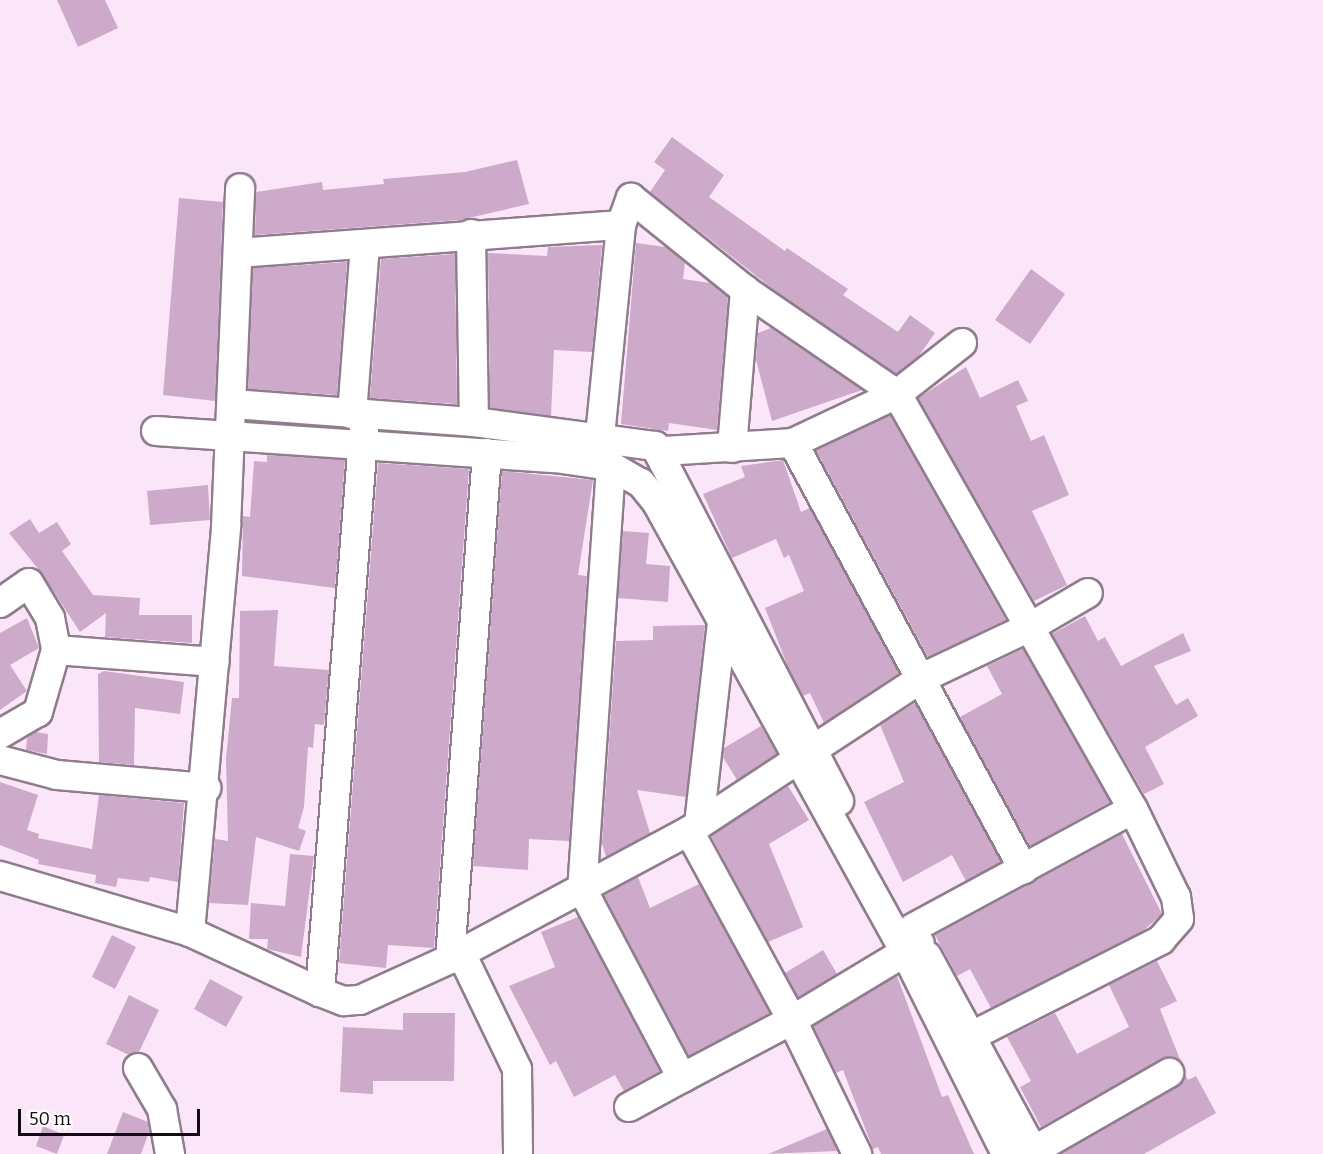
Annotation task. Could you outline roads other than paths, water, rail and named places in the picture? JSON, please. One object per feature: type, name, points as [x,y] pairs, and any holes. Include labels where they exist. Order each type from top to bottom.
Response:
[{"type":"street","points":[[190,932],[206,788],[234,404],[240,188]]},
{"type":"street","points":[[600,436],[621,225],[631,198],[745,290],[897,394],[1133,809],[1176,897],[1179,919],[1171,934],[972,1036]]},
{"type":"street","points":[[238,253],[364,246],[471,234],[621,225]]},
{"type":"street","points":[[471,234],[474,422]]},
{"type":"street","points":[[320,992],[363,446],[359,415],[364,246]]},
{"type":"street","points":[[732,448],[745,290]]},
{"type":"street","points":[[234,404],[474,422],[647,443],[661,451],[793,443],[897,394],[962,343]]},
{"type":"street","points":[[156,431],[231,434],[363,446],[487,453],[611,466],[641,483],[657,503],[722,621],[972,1036],[1026,1153]]},
{"type":"street","points":[[793,443],[1024,870]]},
{"type":"street","points":[[661,451],[803,752]]},
{"type":"street","points":[[487,453],[456,956],[517,1069],[518,1154]]},
{"type":"street","points":[[611,466],[582,889],[682,1078]]},
{"type":"street","points":[[0,603],[29,583],[50,618],[56,650],[38,712],[0,734]]},
{"type":"street","points":[[0,876],[190,932],[320,992],[344,1001],[360,1000],[456,956],[694,828],[803,752],[922,678],[1030,627],[1088,593]]},
{"type":"street","points":[[722,621],[694,828],[858,1154]]},
{"type":"street","points":[[56,650],[215,662]]},
{"type":"street","points":[[0,760],[57,775],[206,788]]},
{"type":"street","points":[[629,1107],[792,1020],[1024,870],[1133,809]]},
{"type":"street","points":[[913,941],[1026,1153]]},
{"type":"street","points":[[138,1068],[162,1108],[170,1154]]},
{"type":"street","points":[[1026,1153],[1169,1073]]}]
